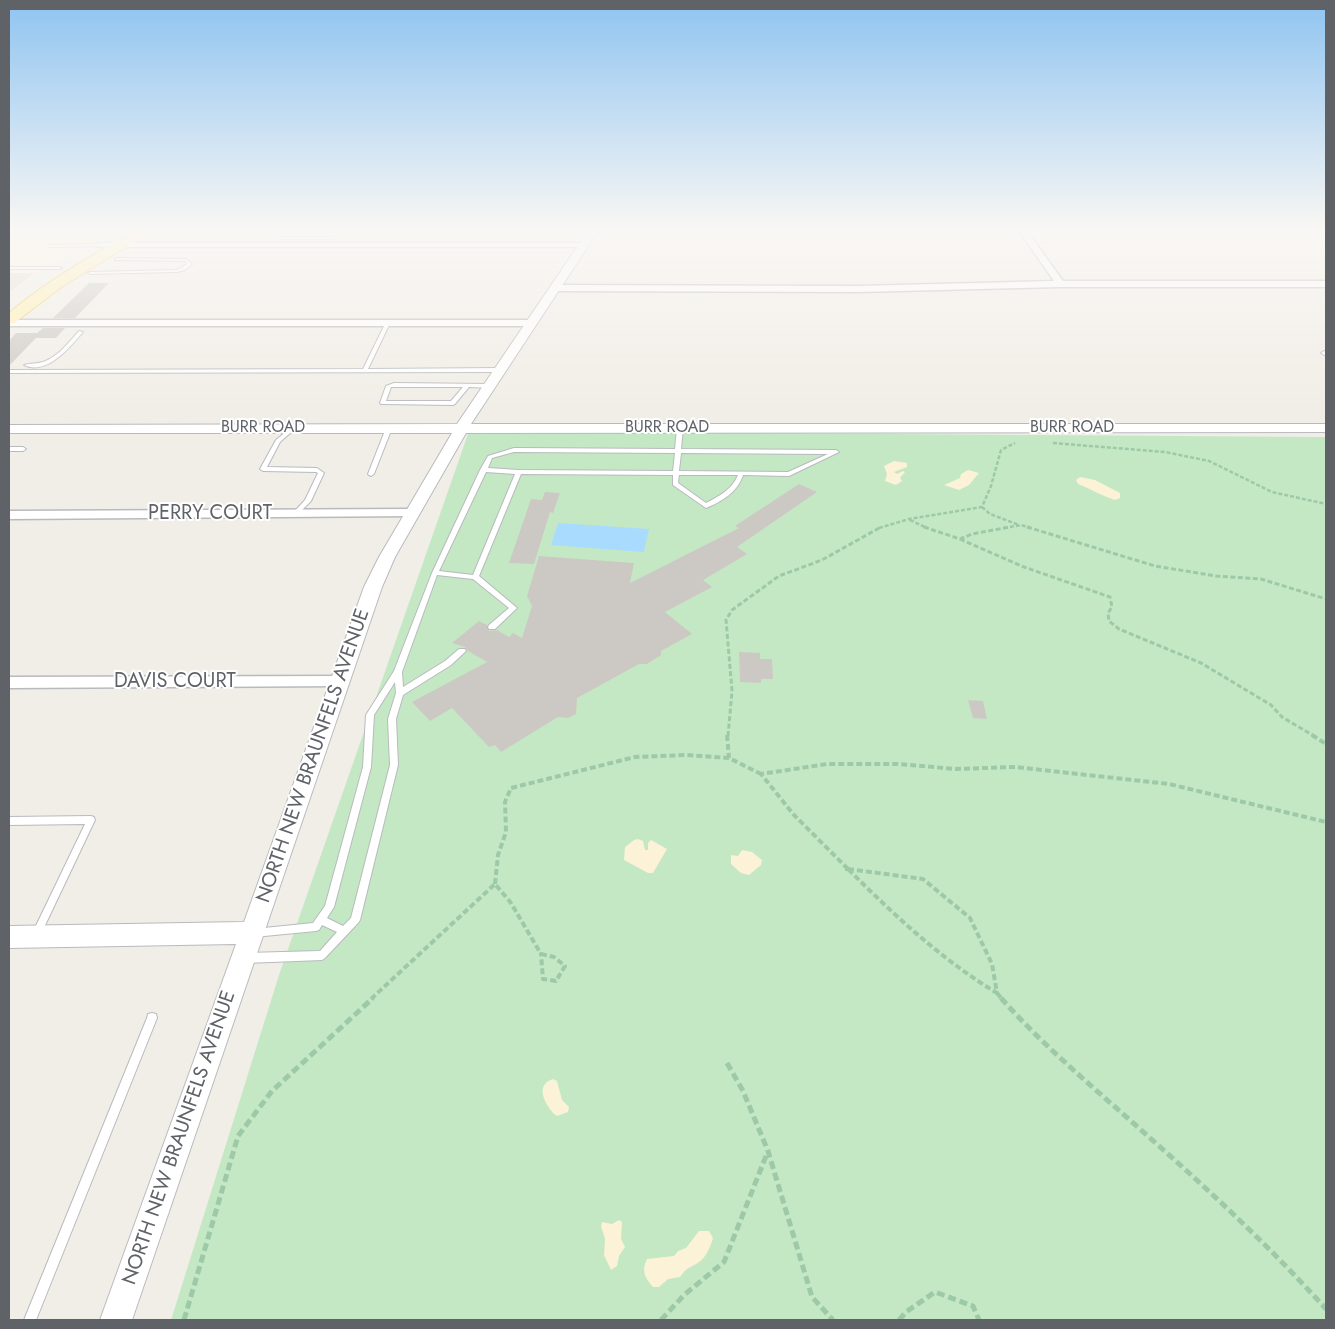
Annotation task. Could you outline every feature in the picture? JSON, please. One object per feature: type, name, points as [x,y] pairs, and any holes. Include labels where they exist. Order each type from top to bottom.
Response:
[{"type":"main road","points":[[9,304],[25,293]]},
{"type":"main road","points":[[9,320],[44,293]]},
{"type":"street","name":"NORTH NEW BRAUNFELS AVENUE","points":[[116,1320],[373,587],[411,513],[462,428],[551,293]]},
{"type":"street","points":[[9,324],[531,322]]},
{"type":"street","name":"BURR ROAD","points":[[9,429],[1326,428]]},
{"type":"street","name":"PERRY COURT","points":[[9,515],[411,513]]},
{"type":"street","name":"DAVIS COURT","points":[[9,683],[341,681]]},
{"type":"street","points":[[9,937],[248,946]]},
{"type":"lane","points":[[365,370],[388,323]]},
{"type":"lane","points":[[66,347],[62,345],[74,332]]},
{"type":"lane","points":[[27,365],[40,365],[52,362],[81,332]]},
{"type":"lane","points":[[9,372],[500,370]]},
{"type":"lane","points":[[467,386],[453,403],[383,403],[389,386],[394,385],[490,386]]},
{"type":"lane","points":[[293,428],[278,441],[263,469],[317,470],[321,473],[308,501],[296,513]]},
{"type":"lane","points":[[371,474],[389,428]]},
{"type":"lane","points":[[680,428],[675,484],[706,506],[727,494],[739,482],[741,474]]},
{"type":"lane","points":[[9,449],[23,449]]},
{"type":"lane","points":[[248,946],[316,927],[329,907],[367,767],[370,715],[398,672],[435,573],[483,470],[490,457],[514,450],[836,452],[789,474],[675,475],[483,470]]},
{"type":"lane","points":[[475,577],[519,472]]},
{"type":"lane","points":[[435,573],[475,577],[513,608],[492,627]]},
{"type":"lane","points":[[400,693],[448,663],[462,651]]},
{"type":"lane","points":[[248,946],[322,955],[355,920],[394,765],[392,719],[400,693],[398,672]]},
{"type":"lane","points":[[9,821],[92,820],[35,937]]},
{"type":"lane","points":[[321,920],[344,931]]},
{"type":"lane","points":[[30,1320],[152,1018]]},
{"type":"path","points":[[1045,442],[1166,452],[1209,461],[1272,492],[1326,504]]},
{"type":"path","points":[[982,507],[991,486],[1001,450],[1012,443],[1021,443]]},
{"type":"path","points":[[729,758],[727,729],[732,691],[726,620],[732,610],[779,576],[822,560],[881,527],[909,519],[982,507]]},
{"type":"path","points":[[982,507],[990,514],[1021,526],[1155,566],[1216,576],[1261,579],[1326,599]]},
{"type":"path","points":[[909,519],[926,528],[960,539],[1024,567],[1110,597],[1112,607],[1108,613],[1109,621],[1119,629],[1201,663],[1271,706],[1282,717],[1326,744]]},
{"type":"path","points":[[960,539],[972,534],[1021,526]]},
{"type":"path","points":[[541,954],[554,957],[565,966],[556,981],[543,979],[541,954],[511,903],[496,884],[498,855],[506,832],[505,802],[511,788],[635,757],[687,755],[729,758],[761,774],[794,815],[845,869],[964,974],[997,992],[1032,1033],[1205,1187],[1284,1263],[1326,1309]]},
{"type":"path","points":[[761,774],[827,764],[898,764],[956,769],[1015,767],[1169,784],[1326,822]]},
{"type":"path","points":[[845,869],[923,879],[970,918],[992,964],[997,992]]},
{"type":"path","points":[[184,1320],[238,1136],[272,1091],[496,884]]},
{"type":"path","points":[[727,1062],[744,1091],[768,1151],[781,1190],[793,1240],[812,1297],[833,1320]]},
{"type":"path","points":[[661,1320],[684,1295],[724,1262],[768,1151]]},
{"type":"path","points":[[899,1320],[906,1312],[935,1292],[973,1306],[979,1320]]},
{"type":"green space","points":[[469,431],[1326,437],[1326,1320],[171,1320],[279,975]]},
{"type":"sand","points":[[894,461],[907,463],[907,467],[894,472],[897,474],[905,472],[900,478],[902,481],[896,485],[885,481],[887,474],[884,466]]},
{"type":"sand","points":[[968,470],[979,473],[969,485],[959,490],[944,485],[960,478],[961,474]]},
{"type":"sand","points":[[1080,477],[1095,480],[1120,493],[1120,498],[1115,500],[1106,497],[1078,484],[1076,480]]},
{"type":"sand","points":[[638,839],[643,841],[645,850],[648,850],[648,843],[651,840],[667,849],[653,873],[648,873],[624,860],[625,847]]},
{"type":"sand","points":[[742,850],[752,852],[762,860],[761,865],[749,875],[741,873],[731,864],[731,855],[738,856]]},
{"type":"sand","points":[[553,1079],[557,1081],[562,1100],[569,1107],[568,1112],[557,1116],[550,1109],[543,1094],[544,1085]]},
{"type":"sand","points":[[619,1220],[622,1222],[621,1239],[625,1247],[619,1256],[617,1266],[611,1270],[604,1255],[605,1239],[601,1226],[602,1222],[612,1224]]},
{"type":"sand","points":[[699,1231],[709,1231],[713,1238],[704,1258],[687,1269],[680,1277],[668,1279],[659,1287],[653,1287],[645,1274],[644,1267],[647,1259],[674,1256],[678,1251],[686,1248]]},
{"type":"water","points":[[558,523],[649,529],[644,552],[551,545]]},
{"type":"building","points":[[79,293],[99,293],[75,318],[53,318]]},
{"type":"building","points":[[43,328],[65,328],[56,338],[36,338],[9,366],[9,341],[16,333],[37,333]]},
{"type":"building","points":[[799,484],[817,492],[737,547],[747,554],[703,580],[712,587],[665,612],[692,634],[661,651],[661,655],[647,664],[639,664],[577,698],[576,714],[568,718],[558,717],[501,752],[495,745],[489,747],[452,708],[430,721],[412,702],[487,662],[468,651],[465,647],[452,643],[479,621],[487,625],[489,631],[497,630],[509,637],[513,633],[522,638],[532,606],[527,596],[539,556],[634,563],[630,583],[739,528],[735,526]]},
{"type":"building","points":[[545,492],[560,493],[553,513],[550,512],[534,564],[509,563],[531,499],[542,500]]},
{"type":"building","points":[[739,652],[760,653],[760,659],[772,659],[773,679],[761,679],[761,683],[740,682]]},
{"type":"building","points":[[968,700],[983,701],[987,719],[973,718]]}]
